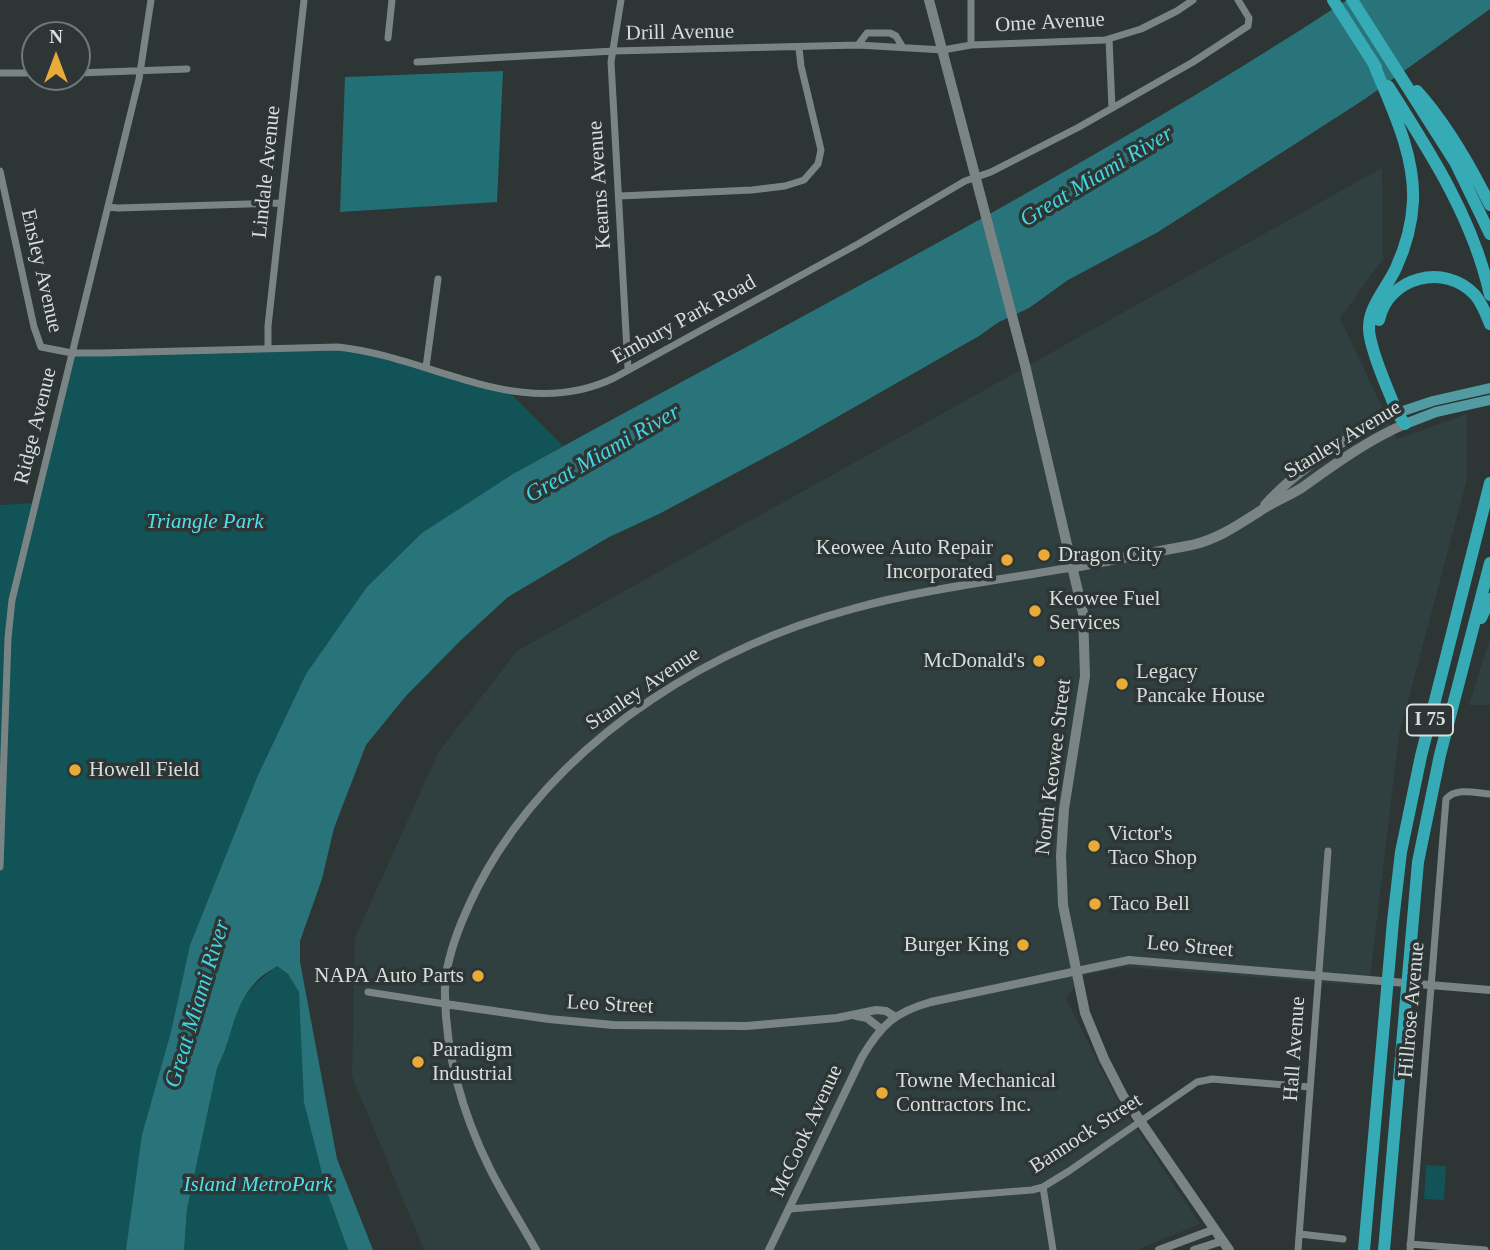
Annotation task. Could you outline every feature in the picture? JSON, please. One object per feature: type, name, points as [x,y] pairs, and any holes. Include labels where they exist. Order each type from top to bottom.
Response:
[{"type":"highway","points":[[1333,0],[1408,117],[1456,199],[1474,238],[1490,295]]},
{"type":"highway","points":[[1352,0],[1395,66],[1460,150],[1490,205]]},
{"type":"highway","points":[[1373,62],[1399,128],[1412,177],[1411,222],[1406,245],[1395,272],[1378,295],[1370,319],[1369,336],[1402,416]]},
{"type":"highway","points":[[1425,106],[1469,187],[1490,234]]},
{"type":"highway","points":[[1402,416],[1379,347],[1380,312],[1390,296],[1406,283],[1422,278],[1448,278],[1463,285],[1476,296],[1490,324]]},
{"type":"highway","name":"I 75","points":[[1364,1250],[1397,882],[1410,804],[1490,483]]},
{"type":"highway","name":"I 75","points":[[1384,1250],[1418,862],[1426,816],[1490,563]]},
{"type":"highway","points":[[1469,640],[1490,599]]},
{"type":"main road","name":"North Keowee Street","points":[[929,0],[1020,346],[1084,615],[1086,659],[1083,694],[1064,809],[1061,863],[1063,905],[1085,1013],[1104,1059],[1140,1121],[1229,1250]]},
{"type":"main road","name":"Stanley Avenue","points":[[1074,567],[1199,544],[1225,534],[1260,510],[1301,488],[1402,416],[1433,401],[1490,388]]},
{"type":"main road","name":"Stanley Avenue","points":[[1402,416],[1436,412],[1490,400]]},
{"type":"street","name":"Ridge Avenue","points":[[0,867],[11,610],[140,71],[152,0]]},
{"type":"street","name":"Lindale Avenue","points":[[268,348],[268,326],[304,0]]},
{"type":"street","points":[[388,38],[392,0]]},
{"type":"street","name":"Kearns Avenue","points":[[621,0],[611,62],[628,369]]},
{"type":"street","points":[[971,0],[971,45]]},
{"type":"street","name":"Ome Avenue","points":[[943,50],[971,45],[1109,39],[1157,22],[1193,0]]},
{"type":"street","name":"Embury Park Road","points":[[72,353],[327,347],[355,349],[508,391],[542,395],[584,390],[606,382],[815,268],[965,181],[994,170],[1193,62],[1248,26],[1250,23],[1247,13],[1238,0]]},
{"type":"street","points":[[858,45],[867,33],[879,32],[896,36],[902,46]]},
{"type":"street","points":[[1109,39],[1112,108]]},
{"type":"street","name":"Drill Avenue","points":[[417,62],[614,51],[858,45],[943,50]]},
{"type":"street","points":[[620,196],[733,191],[785,186],[804,180],[814,169],[821,150],[799,48]]},
{"type":"street","points":[[91,73],[187,69]]},
{"type":"street","points":[[0,73],[21,73]]},
{"type":"street","name":"Ensley Avenue","points":[[0,172],[38,341],[41,347],[72,353]]},
{"type":"street","points":[[108,207],[281,203]]},
{"type":"street","points":[[426,367],[438,279]]},
{"type":"street","name":"Stanley Avenue","points":[[536,1250],[489,1167],[469,1121],[453,1067],[444,991],[460,927],[477,888],[506,841],[534,805],[571,766],[615,727],[657,697],[728,656],[782,631],[825,616],[890,600],[1074,567]]},
{"type":"street","name":"Hillrose Avenue","points":[[1410,1247],[1446,799],[1450,794],[1490,794]]},
{"type":"street","name":"Hall Avenue","points":[[1298,1250],[1328,850]]},
{"type":"street","name":"Leo Street","points":[[851,1016],[867,1018],[881,1029],[894,1016],[931,1002],[1129,960],[1490,990]]},
{"type":"street","name":"Leo Street","points":[[368,992],[613,1025],[747,1026],[851,1016],[876,1010],[886,1011],[894,1016]]},
{"type":"street","name":"McCook Avenue","points":[[769,1250],[862,1057],[881,1029]]},
{"type":"street","name":"Bannock Street","points":[[789,1209],[1024,1191],[1043,1187],[1188,1087],[1206,1080],[1310,1087]]},
{"type":"street","points":[[1043,1187],[1053,1250]]},
{"type":"street","points":[[1159,1250],[1215,1229]]},
{"type":"street","points":[[1300,1234],[1343,1240]]},
{"type":"street","points":[[1194,1250],[1222,1241]]},
{"type":"street","points":[[1410,1247],[1485,1250]]},
{"type":"shaded area","points":[[503,71],[497,202],[340,212],[345,77]]},
{"type":"shaded area","points":[[1382,168],[1383,259],[1340,318],[1397,439],[1467,414],[1467,479],[1399,735],[1369,986],[1124,967],[1084,975],[1066,999],[1115,1096],[1200,1224],[1136,1250],[424,1250],[352,1076],[355,938],[438,753],[517,651]]},
{"type":"shaded area","points":[[1490,638],[1490,705],[1469,705]]},
{"type":"green space","name":"Triangle Park","points":[[338,347],[508,391],[563,446],[513,474],[306,674],[258,775],[190,945],[126,1250],[0,1250],[0,505],[35,503],[72,353]]},
{"type":"green space","name":"Island MetroPark","points":[[277,966],[288,974],[299,992],[303,1043],[326,1189],[348,1250],[184,1250],[187,1209],[217,1068],[234,1018],[245,997]]},
{"type":"green space","points":[[1426,1165],[1446,1166],[1444,1200],[1424,1199]]},
{"type":"water","name":"Great Miami River","points":[[1347,0],[1490,0],[1490,9],[1365,99],[1158,232],[1068,280],[1029,308],[999,322],[790,444],[659,514],[609,537],[508,597],[405,697],[366,745],[334,828],[322,879],[300,941],[300,962],[337,1159],[373,1250],[348,1250],[326,1189],[304,1102],[299,992],[288,974],[277,966],[247,992],[217,1068],[187,1209],[184,1250],[126,1250],[142,1135],[171,1032],[190,945],[258,775],[306,674],[367,587],[422,533],[513,474],[1039,186],[1246,64]]},
{"type":"place","name":"Dragon City","points":[[1044,555]]},
{"type":"place","name":"Keowee Auto Repair Incorporated","points":[[1007,560]]},
{"type":"place","name":"Keowee Fuel Services","points":[[1035,611]]},
{"type":"place","name":"McDonald's","points":[[1039,661]]},
{"type":"place","name":"Legacy Pancake House","points":[[1122,684]]},
{"type":"place","name":"Howell Field","points":[[75,770]]},
{"type":"place","name":"Victor's Taco Shop","points":[[1094,846]]},
{"type":"place","name":"Taco Bell","points":[[1095,904]]},
{"type":"place","name":"Burger King","points":[[1023,945]]},
{"type":"place","name":"NAPA Auto Parts","points":[[478,976]]},
{"type":"place","name":"Paradigm Industrial","points":[[418,1062]]},
{"type":"place","name":"Towne Mechanical Contractors Inc.","points":[[882,1093]]}]
